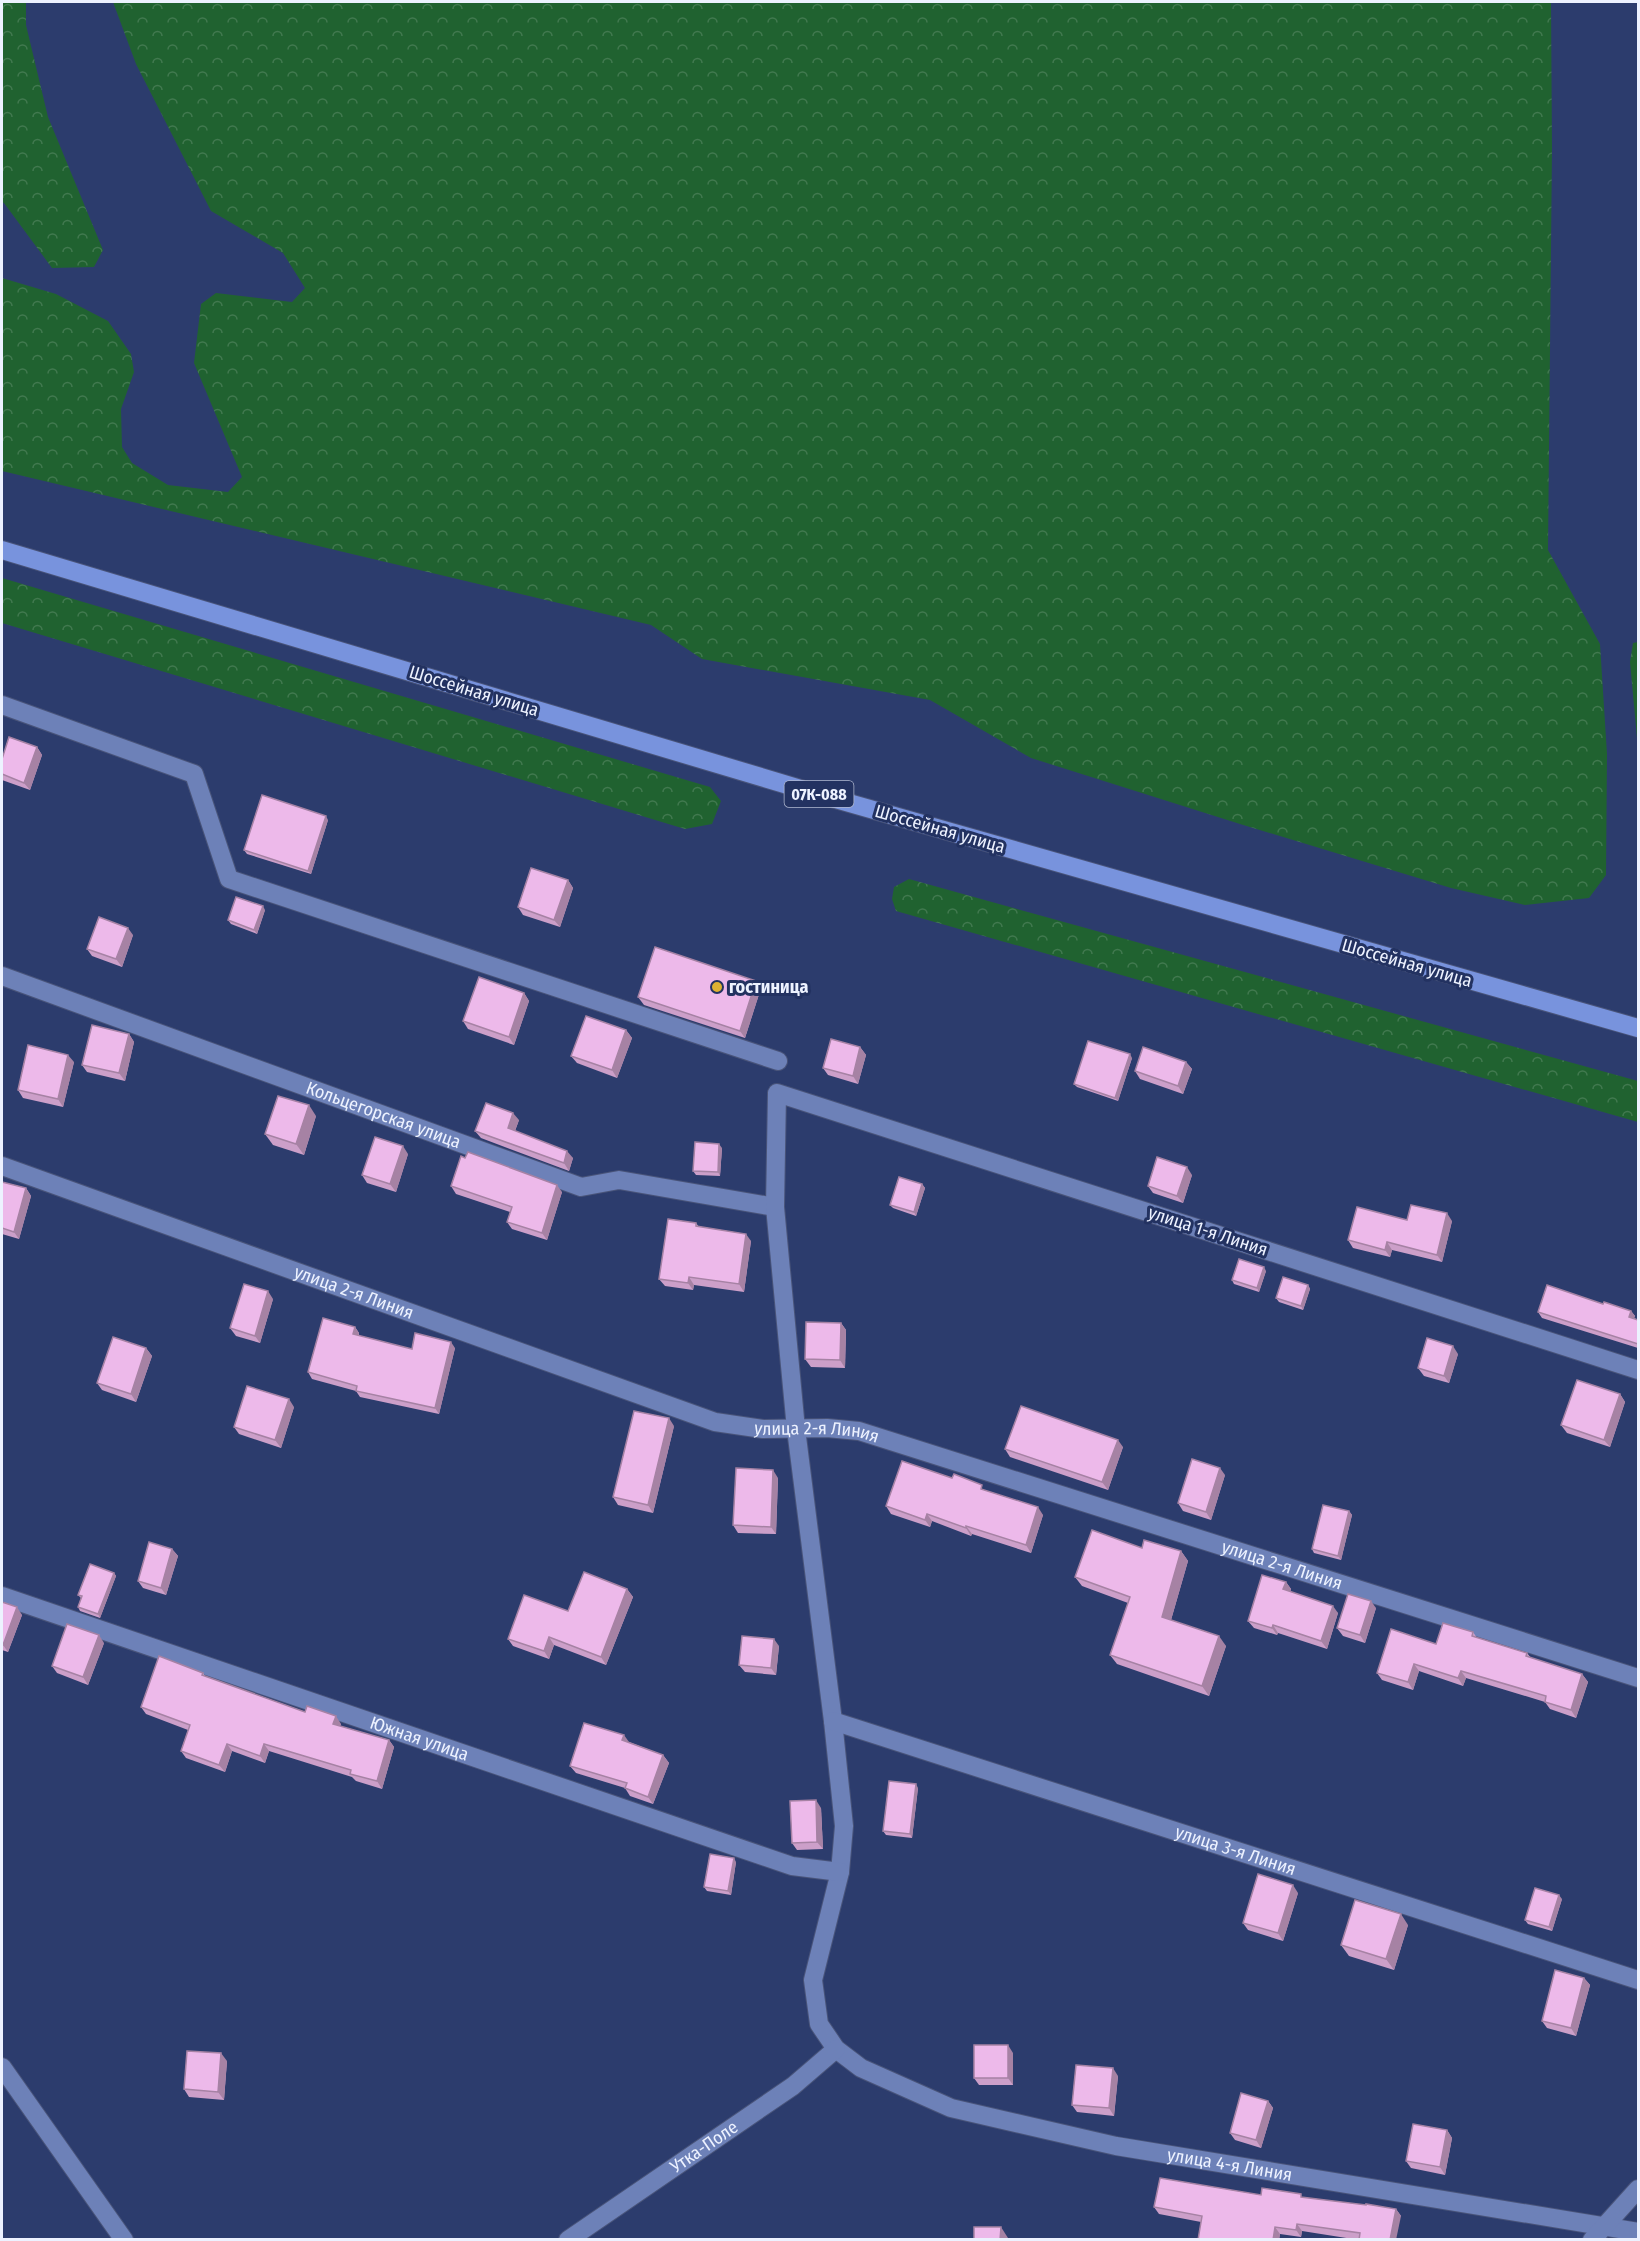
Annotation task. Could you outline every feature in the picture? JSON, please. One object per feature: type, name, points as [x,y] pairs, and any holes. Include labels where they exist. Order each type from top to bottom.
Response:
[{"type":"main road","name":"Шоссейная улица","points":[[2,550],[821,795],[1638,1028]]},
{"type":"street","points":[[2,705],[195,774],[229,879],[778,1061]]},
{"type":"street","name":"Кольцегорская улица","points":[[2,976],[581,1187],[619,1180],[775,1207]]},
{"type":"street","name":"улица 4-я Линия","points":[[777,1093],[775,1207],[796,1429],[834,1721],[844,1826],[840,1872],[813,1980],[819,2024],[836,2049],[861,2068],[951,2108],[1116,2146],[1598,2233],[1638,2232]]},
{"type":"street","name":"улица 1-я Линия","points":[[777,1093],[1638,1370]]},
{"type":"street","name":"улица 2-я Линия","points":[[2,1166],[715,1422],[763,1429],[827,1428],[859,1431],[1638,1678]]},
{"type":"street","name":"Южная улица","points":[[2,1596],[792,1866],[840,1872]]},
{"type":"street","name":"улица 3-я Линия","points":[[834,1721],[1638,1980]]},
{"type":"street","name":"Утка-Поле","points":[[568,2240],[793,2086],[836,2049]]},
{"type":"street","points":[[2,2067],[124,2240]]},
{"type":"street","points":[[1598,2233],[1638,2189]]},
{"type":"green space","points":[[2,2],[26,2],[26,25],[48,117],[103,250],[94,267],[52,268],[2,202]]},
{"type":"green space","points":[[113,2],[1551,2],[1552,149],[1548,550],[1600,644],[1607,754],[1606,875],[1589,898],[1525,905],[1451,888],[1031,758],[930,700],[702,659],[651,625],[2,471],[2,278],[56,294],[108,321],[131,354],[134,372],[121,409],[122,447],[132,463],[168,485],[228,492],[242,477],[194,363],[201,304],[216,293],[292,302],[305,288],[283,253],[211,211],[136,64]]},
{"type":"green space","points":[[2,578],[710,787],[721,801],[712,824],[685,829],[2,623]]},
{"type":"green space","points":[[1638,642],[1638,749],[1630,662],[1633,643]]},
{"type":"green space","points":[[909,879],[1638,1081],[1638,1122],[896,911],[892,899],[894,887]]},
{"type":"building","points":[[9,737],[37,747],[24,783],[2,774],[2,759]]},
{"type":"building","points":[[262,795],[326,816],[308,871],[244,850]]},
{"type":"building","points":[[531,868],[568,880],[554,920],[518,907]]},
{"type":"building","points":[[236,897],[263,906],[254,930],[228,920]]},
{"type":"building","points":[[99,917],[128,928],[116,959],[87,949]]},
{"type":"building","points":[[655,947],[756,981],[740,1031],[638,997]]},
{"type":"building","points":[[479,977],[524,993],[509,1037],[463,1021]]},
{"type":"building","points":[[586,1016],[626,1030],[612,1070],[571,1056]]},
{"type":"building","points":[[92,1025],[129,1034],[119,1073],[82,1065]]},
{"type":"building","points":[[831,1039],[860,1047],[853,1076],[823,1068]]},
{"type":"building","points":[[1088,1041],[1130,1054],[1115,1098],[1074,1084]]},
{"type":"building","points":[[28,1045],[68,1055],[58,1099],[18,1090]]},
{"type":"building","points":[[1143,1047],[1186,1062],[1178,1086],[1135,1071]]},
{"type":"building","points":[[278,1096],[309,1105],[296,1144],[265,1134]]},
{"type":"building","points":[[486,1103],[513,1113],[508,1128],[567,1151],[564,1163],[475,1131]]},
{"type":"building","points":[[375,1137],[403,1146],[390,1184],[362,1175]]},
{"type":"building","points":[[695,1142],[719,1144],[718,1172],[693,1171]]},
{"type":"building","points":[[468,1152],[557,1185],[542,1233],[507,1222],[512,1207],[451,1186],[461,1156],[465,1158]]},
{"type":"building","points":[[1157,1157],[1187,1167],[1177,1196],[1148,1186]]},
{"type":"building","points":[[899,1177],[922,1184],[914,1212],[890,1205]]},
{"type":"building","points":[[2,1182],[26,1188],[14,1232],[2,1228]]},
{"type":"building","points":[[1411,1205],[1447,1213],[1437,1255],[1387,1242],[1385,1250],[1348,1240],[1357,1207],[1407,1220]]},
{"type":"building","points":[[668,1219],[746,1234],[739,1284],[689,1277],[688,1283],[659,1279]]},
{"type":"building","points":[[1239,1259],[1264,1267],[1257,1288],[1232,1280]]},
{"type":"building","points":[[1283,1277],[1308,1285],[1301,1306],[1276,1298]]},
{"type":"building","points":[[244,1284],[268,1291],[255,1336],[230,1328]]},
{"type":"building","points":[[1547,1285],[1631,1311],[1629,1317],[1638,1320],[1638,1344],[1538,1312]]},
{"type":"building","points":[[323,1318],[355,1327],[353,1334],[412,1349],[415,1333],[451,1342],[435,1408],[356,1391],[357,1386],[308,1372]]},
{"type":"building","points":[[806,1322],[841,1323],[840,1360],[805,1359]]},
{"type":"building","points":[[113,1337],[146,1348],[131,1394],[97,1383]]},
{"type":"building","points":[[1427,1338],[1453,1346],[1444,1376],[1418,1368]]},
{"type":"building","points":[[1577,1380],[1620,1394],[1604,1440],[1561,1425]]},
{"type":"building","points":[[247,1386],[289,1399],[275,1440],[234,1427]]},
{"type":"building","points":[[1021,1406],[1118,1440],[1102,1482],[1005,1449]]},
{"type":"building","points":[[634,1411],[669,1418],[648,1505],[613,1497]]},
{"type":"building","points":[[1192,1459],[1220,1468],[1206,1512],[1178,1503]]},
{"type":"building","points":[[902,1461],[952,1478],[954,1474],[982,1485],[981,1489],[1038,1507],[1026,1545],[927,1514],[925,1520],[886,1506]]},
{"type":"building","points":[[736,1468],[773,1470],[771,1527],[733,1525]]},
{"type":"building","points":[[1323,1505],[1349,1511],[1338,1556],[1312,1549]]},
{"type":"building","points":[[1092,1530],[1142,1548],[1144,1540],[1181,1551],[1162,1617],[1219,1636],[1202,1686],[1110,1655],[1130,1597],[1075,1577]]},
{"type":"building","points":[[149,1542],[172,1549],[161,1588],[138,1581]]},
{"type":"building","points":[[90,1564],[114,1573],[98,1614],[78,1607],[82,1596],[78,1595]]},
{"type":"building","points":[[584,1572],[627,1589],[601,1657],[549,1637],[544,1651],[508,1639],[524,1595],[568,1611]]},
{"type":"building","points":[[1262,1575],[1286,1582],[1283,1589],[1333,1606],[1321,1641],[1273,1625],[1272,1628],[1248,1621]]},
{"type":"building","points":[[1348,1594],[1371,1601],[1360,1635],[1337,1628]]},
{"type":"building","points":[[2,1602],[17,1607],[3,1645],[2,1644]]},
{"type":"building","points":[[1443,1623],[1473,1632],[1472,1636],[1527,1653],[1526,1656],[1582,1674],[1571,1710],[1545,1702],[1546,1696],[1461,1671],[1458,1678],[1414,1664],[1408,1682],[1377,1673],[1391,1629],[1436,1644]]},
{"type":"building","points":[[67,1624],[99,1635],[83,1677],[52,1666]]},
{"type":"building","points":[[742,1636],[774,1639],[771,1668],[739,1665]]},
{"type":"building","points":[[159,1656],[203,1673],[202,1675],[305,1712],[307,1706],[336,1716],[333,1724],[389,1740],[377,1781],[350,1774],[351,1770],[264,1744],[260,1756],[227,1744],[219,1765],[181,1751],[190,1725],[141,1707]]},
{"type":"building","points":[[584,1723],[624,1735],[622,1740],[663,1755],[648,1797],[625,1788],[627,1783],[570,1766]]},
{"type":"building","points":[[889,1781],[916,1784],[910,1834],[883,1831]]},
{"type":"building","points":[[816,1800],[817,1842],[792,1843],[790,1801]]},
{"type":"building","points":[[710,1854],[734,1858],[728,1891],[704,1887]]},
{"type":"building","points":[[1258,1874],[1293,1885],[1278,1933],[1243,1923]]},
{"type":"building","points":[[1535,1888],[1559,1895],[1549,1927],[1525,1920]]},
{"type":"building","points":[[1355,1900],[1401,1914],[1386,1959],[1341,1945]]},
{"type":"building","points":[[1555,1970],[1584,1978],[1571,2028],[1542,2021]]},
{"type":"building","points":[[974,2045],[1008,2045],[1008,2078],[974,2078]]},
{"type":"building","points":[[187,2051],[221,2053],[218,2092],[184,2089]]},
{"type":"building","points":[[1076,2065],[1113,2068],[1109,2108],[1072,2105]]},
{"type":"building","points":[[1241,2093],[1268,2101],[1256,2140],[1230,2133]]},
{"type":"building","points":[[1413,2124],[1447,2130],[1440,2167],[1406,2161]]},
{"type":"building","points":[[1160,2178],[1261,2195],[1262,2188],[1301,2194],[1301,2197],[1396,2209],[1390,2240],[1359,2240],[1360,2233],[1297,2224],[1296,2230],[1275,2227],[1273,2240],[1198,2240],[1202,2216],[1154,2207]]},
{"type":"building","points":[[974,2227],[1001,2227],[1000,2240],[974,2240]]},
{"type":"place","name":"гостиница","points":[[717,987]]}]
